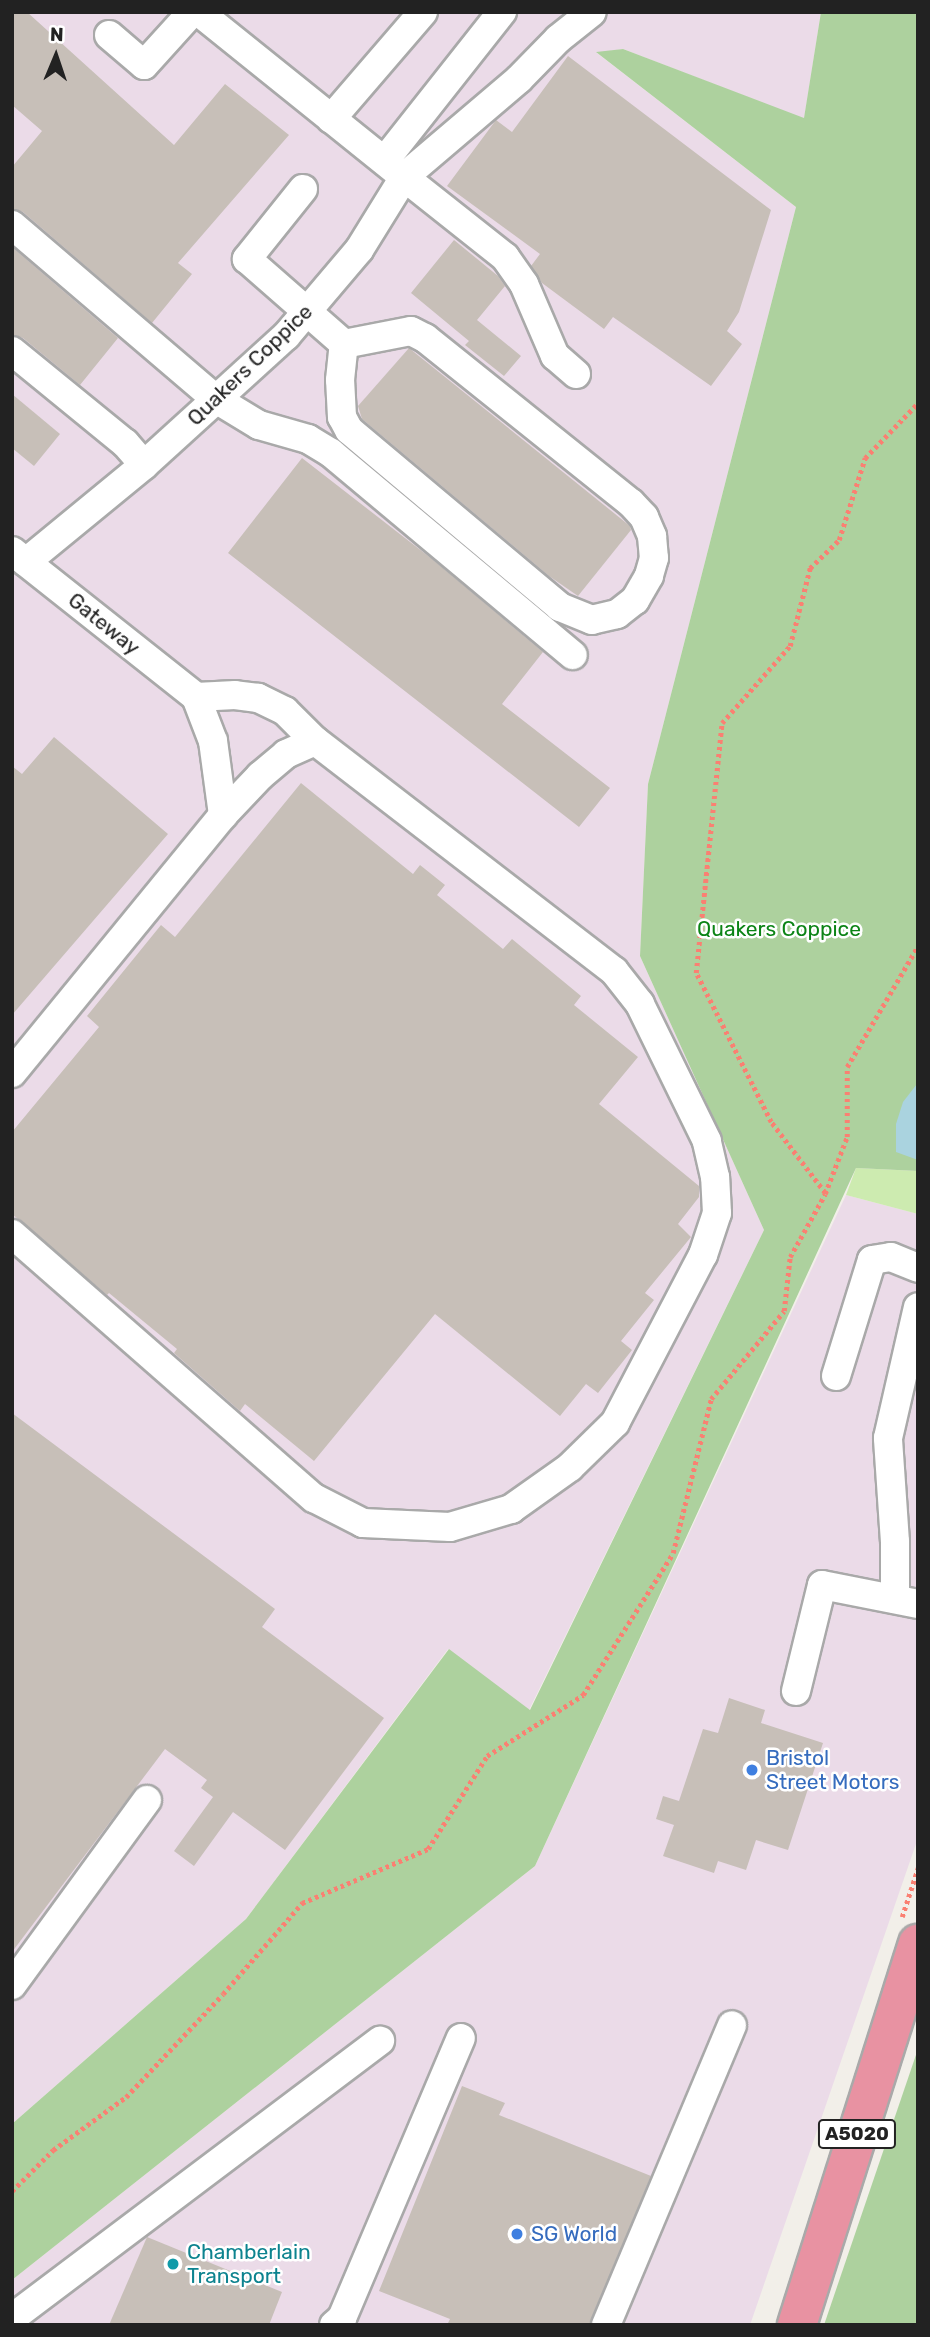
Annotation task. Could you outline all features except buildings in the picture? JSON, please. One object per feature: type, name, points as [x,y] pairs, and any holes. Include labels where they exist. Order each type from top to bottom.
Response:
[{"type":"highway","name":"A5020","points":[[797,2325],[918,1944]]},
{"type":"street","points":[[109,35],[144,65],[192,12]]},
{"type":"street","points":[[199,12],[505,257],[524,284],[555,356],[576,374]]},
{"type":"street","points":[[331,119],[423,12]]},
{"type":"street","points":[[395,168],[502,12]]},
{"type":"street","points":[[395,168],[519,79],[558,39],[592,12]]},
{"type":"street","name":"Quakers Coppice","points":[[19,556],[144,465],[309,311],[359,250],[395,168]]},
{"type":"street","points":[[303,189],[247,259],[344,344]]},
{"type":"street","points":[[12,225],[216,399],[259,425],[308,439],[331,453],[573,655]]},
{"type":"street","points":[[411,331],[425,338],[631,503],[644,517],[652,536],[654,558],[649,576],[635,600],[617,614],[592,620],[559,607],[349,430],[342,416],[340,380],[344,344],[411,331]]},
{"type":"street","points":[[12,351],[125,443],[144,465]]},
{"type":"street","name":"Gateway","points":[[19,556],[196,697]]},
{"type":"street","points":[[12,1234],[314,1498],[363,1523],[450,1527],[510,1509],[570,1467],[615,1423],[703,1255],[717,1213],[715,1177],[706,1141],[640,1004],[614,971],[315,741],[285,710],[258,698],[234,695],[196,697],[213,741],[223,815]]},
{"type":"street","points":[[12,1073],[223,815],[277,762],[315,741]]},
{"type":"street","points":[[836,1376],[872,1260],[891,1257],[918,1268]]},
{"type":"street","points":[[796,1691],[822,1585],[906,1602],[895,1542],[888,1438],[918,1307]]},
{"type":"street","points":[[12,1985],[147,1800]]},
{"type":"street","points":[[606,2325],[732,2025]]},
{"type":"street","points":[[334,2325],[342,2318],[461,2038]]},
{"type":"street","points":[[12,2318],[380,2041]]},
{"type":"path","points":[[825,1194],[771,1122],[696,973],[722,723],[790,646],[810,568],[839,540],[865,458],[918,404]]},
{"type":"path","points":[[12,2191],[53,2150],[126,2097],[223,1994],[302,1903],[428,1849],[487,1756],[583,1695],[673,1553],[711,1399],[784,1311],[790,1257],[825,1194],[847,1137],[847,1067],[918,946]]},
{"type":"shaded area","points":[[12,12],[821,12],[804,119],[623,49],[597,53],[796,207],[648,784],[640,956],[764,1230],[529,1710],[448,1649],[246,1919],[12,2124]]},
{"type":"shaded area","points":[[846,1195],[918,1214],[918,1838],[750,2325],[12,2325],[12,2280],[535,1866]]},
{"type":"green space","name":"Quakers Coppice","points":[[821,12],[918,12],[918,1171],[856,1168],[535,1866],[12,2280],[12,2124],[246,1919],[449,1649],[530,1710],[764,1230],[640,956],[648,784],[796,207],[596,52],[623,49],[804,118]]},
{"type":"green space","points":[[856,1168],[918,1171],[918,1214],[846,1195]]},
{"type":"green space","points":[[918,2049],[918,2325],[824,2325]]},
{"type":"water","points":[[917,1084],[918,1160],[896,1152],[896,1124],[903,1102]]},
{"type":"place","name":"Bristol Street Motors","points":[[752,1770]]},
{"type":"place","name":"SG World","points":[[517,2234]]},
{"type":"place","name":"Chamberlain Transport","points":[[173,2264]]}]
